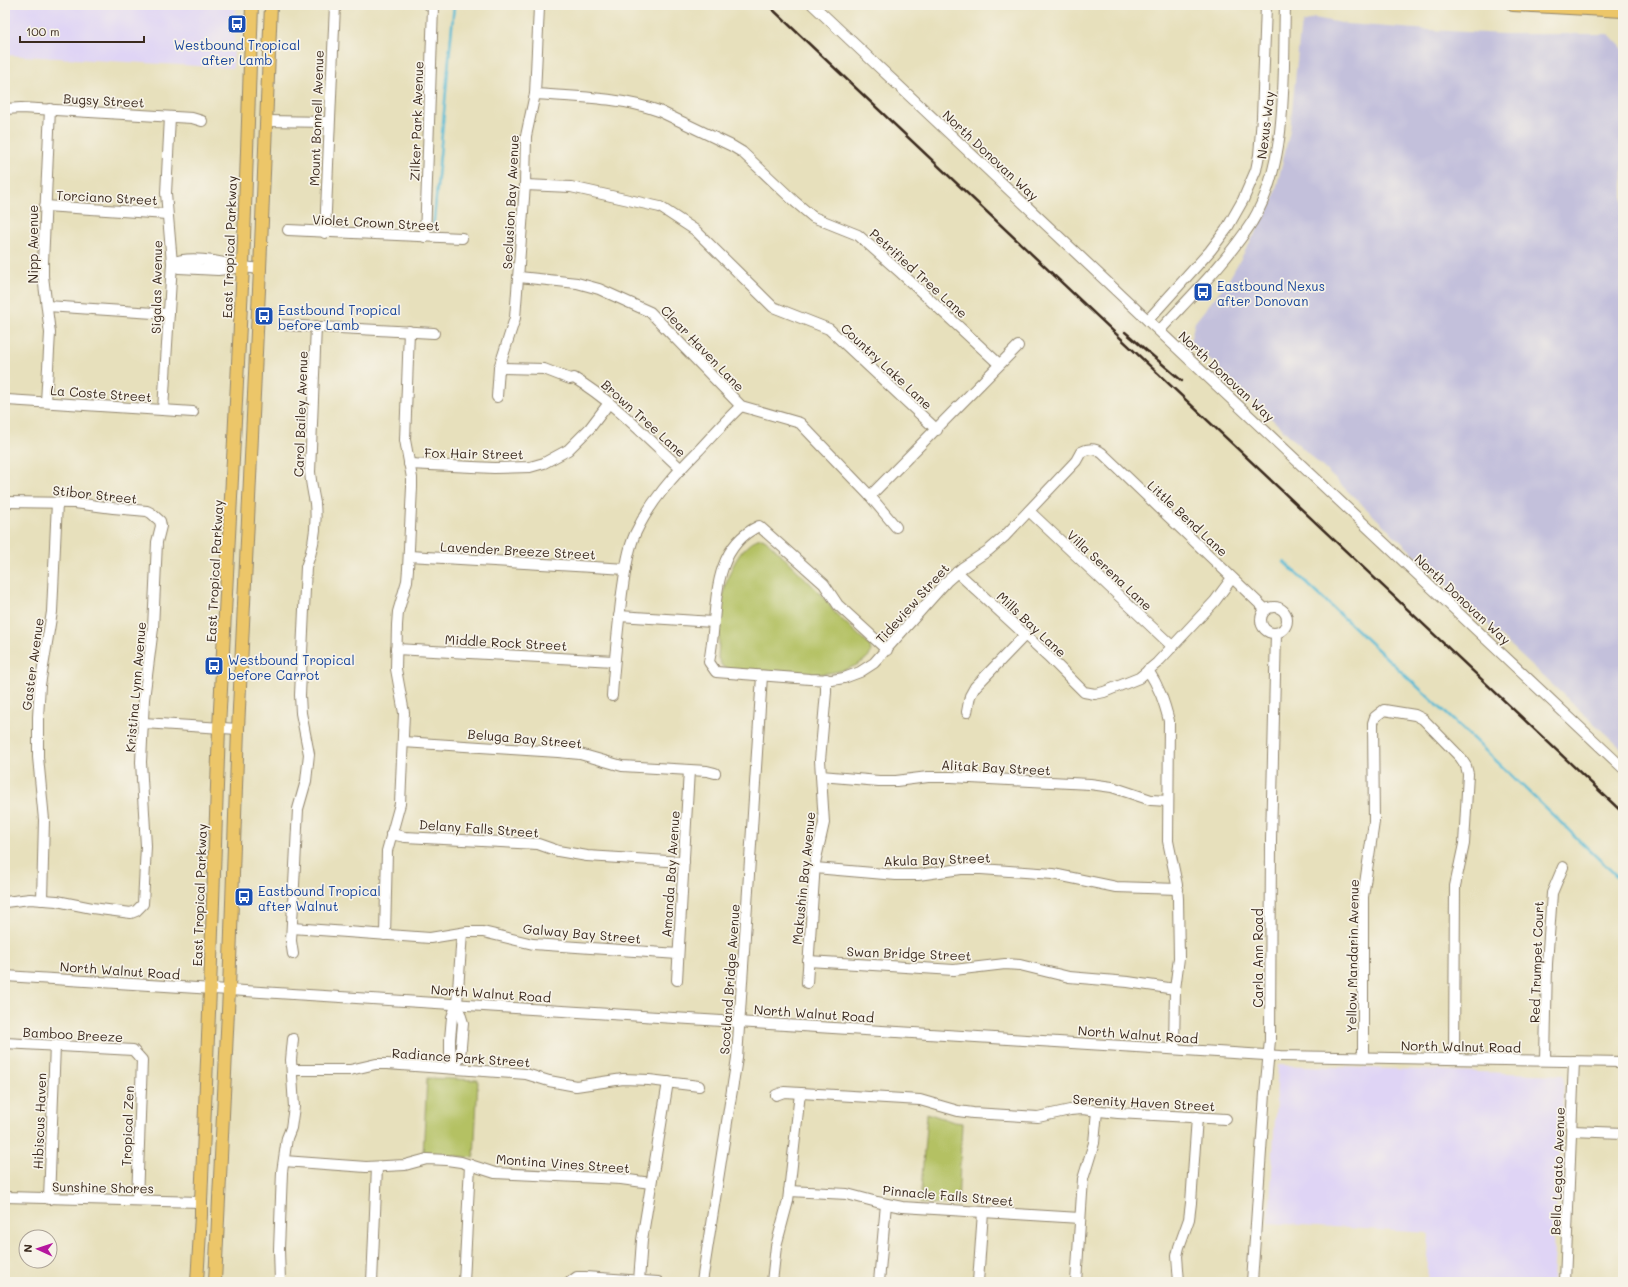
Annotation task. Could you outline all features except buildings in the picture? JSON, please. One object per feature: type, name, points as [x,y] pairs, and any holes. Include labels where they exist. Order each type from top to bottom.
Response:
[{"type":"main road","name":"East Tropical Parkway","points":[[197,1282],[210,989],[219,728],[243,268],[252,5]]},
{"type":"main road","points":[[215,1282],[229,990],[238,729],[271,5]]},
{"type":"main road","points":[[1513,5],[1623,11]]},
{"type":"street","name":"Mount Bonnell Avenue","points":[[325,233],[335,5]]},
{"type":"street","name":"North Donovan Way","points":[[813,5],[1160,330],[1623,768]]},
{"type":"street","name":"Nexus Way","points":[[1148,320],[1210,251],[1226,230],[1243,200],[1256,170],[1259,155],[1262,118],[1266,5]]},
{"type":"street","name":"Nexus Way","points":[[1160,330],[1224,260],[1253,220],[1263,200],[1278,149],[1281,116],[1285,5]]},
{"type":"street","name":"Zilker Park Avenue","points":[[425,237],[431,6]]},
{"type":"street","name":"Seclusion Bay Avenue","points":[[497,397],[499,368],[515,318],[525,185],[526,136],[535,94],[539,7]]},
{"type":"street","name":"Petrified Tree Lane","points":[[535,94],[616,100],[646,107],[666,114],[732,146],[742,152],[794,202],[813,217],[858,235],[999,364]]},
{"type":"street","name":"Bugsy Street","points":[[5,109],[21,108],[192,118],[202,121]]},
{"type":"street","name":"Nipp Avenue","points":[[46,402],[50,333],[43,276],[50,110]]},
{"type":"street","name":"Sigalas Avenue","points":[[164,410],[172,263],[166,193],[170,117]]},
{"type":"street","points":[[266,121],[329,122]]},
{"type":"street","name":"Country Lake Lane","points":[[525,185],[571,187],[660,207],[695,230],[773,307],[829,329],[937,430]]},
{"type":"street","name":"Torciano Street","points":[[45,206],[167,214]]},
{"type":"street","name":"Violet Crown Street","points":[[288,230],[325,233],[462,238]]},
{"type":"street","points":[[172,263],[180,259],[219,261],[243,268],[260,269]]},
{"type":"street","name":"Clear Haven Lane","points":[[519,277],[577,283],[599,289],[650,312],[741,406],[800,423],[870,496],[896,527]]},
{"type":"street","points":[[47,306],[169,314]]},
{"type":"street","points":[[283,325],[434,333]]},
{"type":"street","name":"Carol Bailey Avenue","points":[[293,954],[292,928],[298,809],[306,781],[309,754],[301,713],[300,695],[306,567],[314,541],[316,527],[310,472],[316,326]]},
{"type":"street","points":[[385,935],[387,851],[400,804],[403,742],[404,713],[397,681],[396,649],[398,612],[407,582],[412,487],[405,440],[409,331]]},
{"type":"street","points":[[870,496],[937,430],[1018,346]]},
{"type":"street","name":"Brown Tree Lane","points":[[499,368],[544,369],[570,379],[574,378],[594,390],[681,469]]},
{"type":"street","name":"La Coste Street","points":[[6,400],[193,412]]},
{"type":"street","name":"Fox Hair Street","points":[[409,464],[501,469],[530,467],[544,463],[568,450],[590,428],[609,403]]},
{"type":"street","points":[[612,696],[619,616],[629,552],[634,535],[646,512],[681,469],[719,427],[741,406]]},
{"type":"street","name":"Tideview Street","points":[[714,622],[709,662],[716,672],[826,680],[844,678],[860,672],[874,663],[887,650],[947,581],[957,572],[989,550],[1029,511],[1076,461],[1082,452],[1091,449]]},
{"type":"street","name":"Little Bend Lane","points":[[1091,449],[1102,453],[1266,610]]},
{"type":"street","name":"Stibor Street","points":[[5,502],[75,503],[147,511],[156,517]]},
{"type":"street","name":"Gaster Avenue","points":[[42,900],[44,820],[38,757],[38,717],[40,685],[52,612],[57,502]]},
{"type":"street","name":"Villa Serena Lane","points":[[1029,511],[1172,647]]},
{"type":"street","name":"Kristina Lynn Avenue","points":[[42,900],[131,913],[140,908],[143,904],[146,846],[141,762],[144,693],[153,628],[156,542],[161,526],[160,520],[156,517]]},
{"type":"street","points":[[619,616],[714,622],[717,588],[729,555],[736,544],[747,532],[759,526],[824,584],[838,605],[887,650]]},
{"type":"street","name":"Lavender Breeze Street","points":[[409,556],[626,569]]},
{"type":"street","name":"Mills Bay Lane","points":[[957,572],[1084,692],[1104,692],[1139,678],[1148,670]]},
{"type":"street","points":[[1174,1049],[1175,989],[1179,958],[1178,889],[1168,841],[1169,721],[1165,702],[1158,686],[1148,670],[1215,601],[1232,578]]},
{"type":"street","points":[[1269,608],[1278,608],[1285,613],[1286,625],[1283,629],[1276,633],[1268,631],[1262,625],[1261,617],[1269,608]]},
{"type":"street","name":"Carla Ann Road","points":[[1252,1282],[1270,1033],[1271,840],[1276,633]]},
{"type":"street","points":[[967,712],[970,696],[975,687],[1025,635]]},
{"type":"street","name":"Middle Rock Street","points":[[396,649],[614,661]]},
{"type":"street","name":"Scotland Bridge Avenue","points":[[702,1282],[734,1082],[740,1022],[762,676]]},
{"type":"street","name":"Makushin Bay Avenue","points":[[807,983],[815,868],[824,823],[820,760],[826,680]]},
{"type":"street","name":"Yellow Mandarin Avenue","points":[[1363,1057],[1363,897],[1374,822],[1373,723],[1375,717],[1384,710],[1414,715],[1423,719],[1460,757],[1466,766],[1468,774],[1464,844],[1455,886],[1454,1059]]},
{"type":"street","points":[[143,723],[238,729]]},
{"type":"street","name":"Beluga Bay Street","points":[[403,742],[580,754],[622,766],[715,773]]},
{"type":"street","name":"Amanda Bay Avenue","points":[[677,980],[690,770]]},
{"type":"street","name":"Alitak Bay Street","points":[[821,776],[879,781],[896,781],[928,777],[951,777],[1090,784],[1112,787],[1151,800],[1168,801]]},
{"type":"street","name":"Delany Falls Street","points":[[391,834],[538,844],[558,851],[587,856],[684,862]]},
{"type":"street","name":"Red Trumpet Court","points":[[1545,1060],[1547,964],[1552,893],[1563,867]]},
{"type":"street","name":"Akula Bay Street","points":[[815,868],[896,875],[918,875],[961,869],[981,869],[1053,874],[1116,887],[1178,889]]},
{"type":"street","points":[[5,902],[30,899],[42,900]]},
{"type":"street","name":"Galway Bay Street","points":[[292,928],[430,938],[462,933],[484,932],[533,944],[678,954]]},
{"type":"street","points":[[453,1068],[450,1060],[450,1039],[452,1017],[457,1004],[462,933]]},
{"type":"street","name":"Swan Bridge Street","points":[[808,961],[954,970],[1005,964],[1020,965],[1069,977],[1128,982],[1175,989]]},
{"type":"street","name":"North Walnut Road","points":[[5,976],[1269,1055],[1623,1062]]},
{"type":"street","points":[[280,1282],[280,1210],[284,1160],[287,1138],[294,1116],[291,1060],[293,1039]]},
{"type":"street","name":"Bamboo Breeze","points":[[5,1043],[133,1050],[138,1054]]},
{"type":"street","name":"Hibiscus Haven","points":[[49,1199],[55,1045]]},
{"type":"street","name":"Tropical Zen","points":[[137,1200],[142,1060],[138,1054]]},
{"type":"street","name":"Bella Legato Avenue","points":[[1565,1282],[1574,1061]]},
{"type":"street","name":"Radiance Park Street","points":[[292,1070],[350,1070],[382,1064],[526,1074],[549,1081],[576,1086],[623,1079],[699,1086]]},
{"type":"street","points":[[638,1281],[642,1240],[668,1082]]},
{"type":"street","name":"Serenity Haven Street","points":[[776,1095],[784,1092],[920,1100],[958,1111],[973,1113],[1038,1116],[1070,1110],[1226,1119]]},
{"type":"street","points":[[772,1282],[776,1246],[784,1218],[789,1191],[800,1093]]},
{"type":"street","points":[[1076,1282],[1083,1179],[1094,1143],[1097,1111]]},
{"type":"street","points":[[1179,1282],[1177,1256],[1189,1219],[1192,1203],[1196,1117]]},
{"type":"street","points":[[1572,1131],[1623,1133]]},
{"type":"street","name":"Montina Vines Street","points":[[284,1160],[377,1166],[405,1165],[427,1159],[446,1160],[470,1165],[495,1173],[621,1179],[651,1184]]},
{"type":"street","points":[[464,1282],[470,1165]]},
{"type":"street","points":[[372,1282],[377,1166]]},
{"type":"street","name":"Pinnacle Falls Street","points":[[789,1191],[847,1194],[902,1207],[1080,1218]]},
{"type":"street","name":"Sunshine Shores","points":[[5,1197],[201,1202]]},
{"type":"street","points":[[879,1282],[886,1204]]},
{"type":"street","points":[[978,1282],[983,1212]]},
{"type":"street","points":[[570,1281],[577,1277],[585,1277],[658,1282]]},
{"type":"shaded area","points":[[5,5],[236,5],[233,68],[5,55]]},
{"type":"shaded area","points":[[1314,18],[1347,24],[1430,30],[1504,34],[1609,34],[1623,49],[1623,750],[1519,654],[1190,341],[1195,322],[1228,281],[1273,202],[1290,131],[1300,31],[1303,23]]},
{"type":"shaded area","points":[[1278,1065],[1564,1075],[1552,1282],[1427,1282],[1429,1233],[1269,1223]]},
{"type":"green space","points":[[762,538],[766,540],[821,594],[835,613],[870,646],[871,653],[860,663],[845,670],[821,674],[727,669],[722,666],[718,658],[722,601],[729,574],[744,549],[754,541]]},
{"type":"green space","points":[[427,1078],[478,1080],[474,1158],[423,1155]]},
{"type":"green space","points":[[927,1113],[954,1122],[962,1123],[958,1205],[920,1203]]},
{"type":"waterway","points":[[433,230],[454,5]]},
{"type":"waterway","points":[[1284,562],[1467,733],[1623,882]]},
{"type":"railway","points":[[768,5],[1623,813]]},
{"type":"railway","points":[[1125,332],[1182,381]]},
{"type":"place","name":"Westbound Tropical after Lamb","points":[[237,24]]},
{"type":"place","name":"Eastbound Nexus after Donovan","points":[[1203,292]]},
{"type":"place","name":"Eastbound Tropical before Lamb","points":[[264,316]]},
{"type":"place","name":"Westbound Tropical before Carrot","points":[[214,666]]},
{"type":"place","name":"Eastbound Tropical after Walnut","points":[[244,897]]}]
